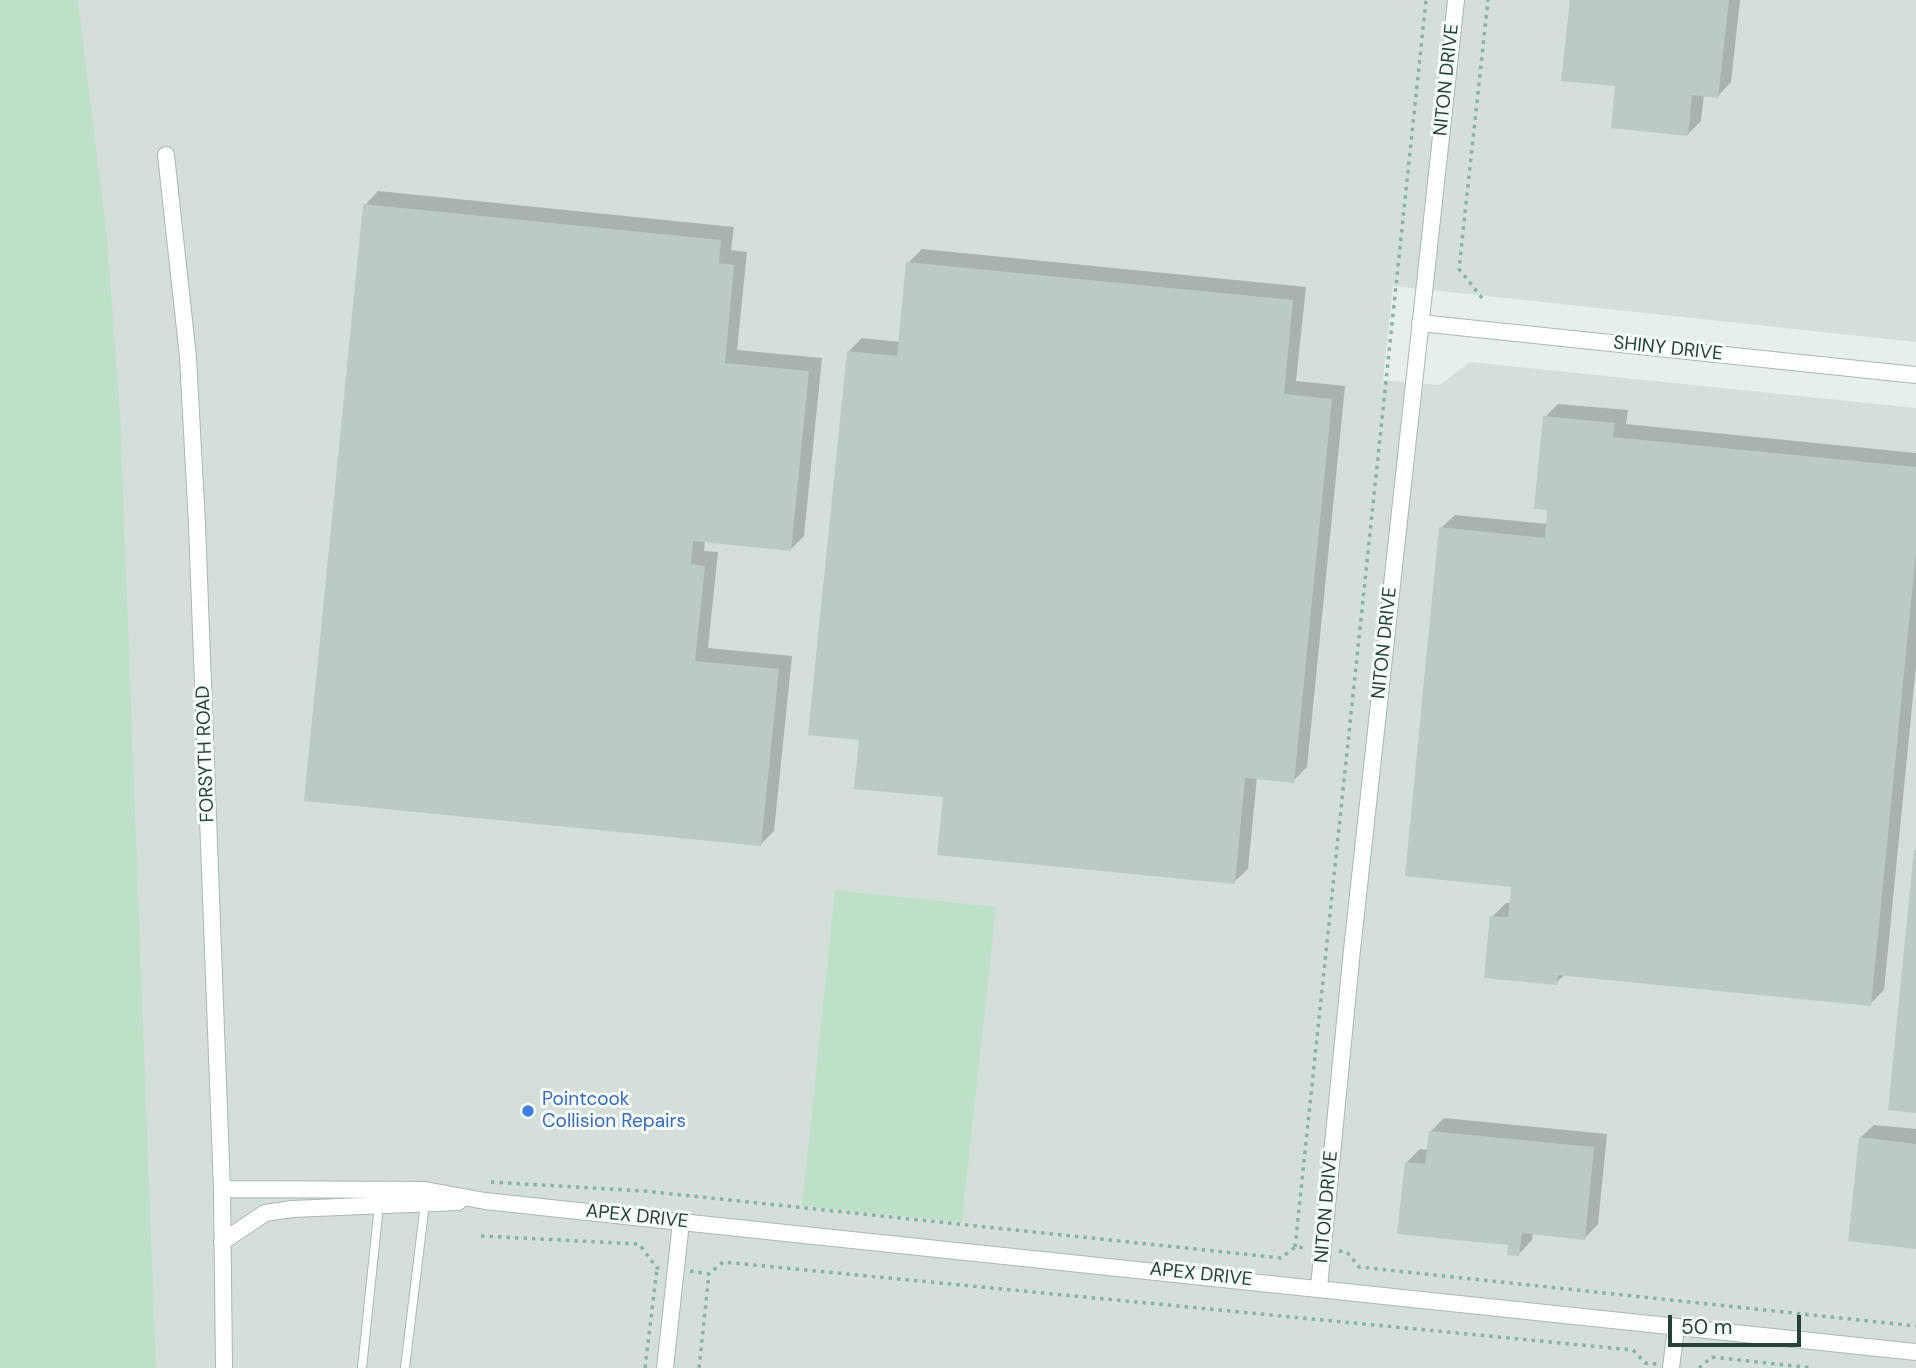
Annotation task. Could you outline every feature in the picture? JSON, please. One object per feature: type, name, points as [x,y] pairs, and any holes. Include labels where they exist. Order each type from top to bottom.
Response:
[{"type":"street","name":"NITON DRIVE","points":[[1319,1287],[1352,950],[1456,0]]},
{"type":"street","name":"FORSYTH ROAD","points":[[166,155],[188,357],[197,525],[222,1189],[225,1363]]},
{"type":"street","name":"SHINY DRIVE","points":[[1420,323],[1916,375]]},
{"type":"street","name":"APEX DRIVE","points":[[222,1189],[425,1190],[485,1201],[681,1223],[1319,1287],[1676,1328],[1916,1352]]},
{"type":"street","name":"APEX DRIVE","points":[[222,1242],[265,1213],[485,1201]]},
{"type":"street","points":[[665,1368],[681,1223]]},
{"type":"street","points":[[1671,1367],[1676,1328]]},
{"type":"lane","points":[[405,1368],[425,1203]]},
{"type":"lane","points":[[362,1368],[379,1205]]},
{"type":"path","points":[[1295,1247],[1426,0]]},
{"type":"path","points":[[1482,298],[1459,269],[1488,0]]},
{"type":"path","points":[[491,1182],[644,1191],[1281,1258],[1295,1247],[1347,1252],[1359,1266],[1916,1326]]},
{"type":"path","points":[[481,1236],[639,1244],[657,1268],[645,1368]]},
{"type":"path","points":[[657,1268],[709,1273],[723,1262],[737,1263],[1633,1350],[1644,1366],[1671,1367]]},
{"type":"path","points":[[699,1368],[709,1273]]},
{"type":"path","points":[[1699,1368],[1712,1357],[1813,1368]]},
{"type":"shaded area","points":[[0,0],[1916,0],[1916,342],[1393,286],[1383,380],[1440,385],[1470,362],[1916,408],[1916,1368],[0,1368]]},
{"type":"green space","points":[[0,0],[78,0],[107,237],[120,411],[156,1368],[0,1368]]},
{"type":"green space","points":[[835,890],[996,907],[962,1222],[802,1206]]},
{"type":"building","points":[[1570,0],[1729,0],[1718,98],[1692,95],[1688,136],[1611,128],[1615,86],[1561,81]]},
{"type":"building","points":[[363,204],[721,240],[719,263],[734,265],[725,363],[809,371],[791,551],[693,541],[691,564],[705,566],[695,661],[779,669],[761,846],[304,801]]},
{"type":"building","points":[[906,262],[1293,300],[1284,394],[1332,399],[1294,783],[1245,778],[1235,884],[937,855],[943,797],[854,789],[859,740],[808,735],[847,351],[897,356]]},
{"type":"building","points":[[1543,416],[1615,423],[1613,437],[1916,467],[1916,552],[1871,1006],[1558,975],[1557,985],[1484,978],[1490,916],[1508,917],[1511,887],[1405,876],[1439,527],[1545,538],[1547,510],[1534,509]]},
{"type":"building","points":[[1916,850],[1916,1113],[1888,1110]]},
{"type":"building","points":[[1429,1131],[1594,1147],[1585,1240],[1522,1233],[1519,1256],[1507,1255],[1508,1245],[1397,1234],[1405,1162],[1425,1164]]},
{"type":"building","points":[[1859,1137],[1916,1144],[1916,1249],[1848,1241]]},
{"type":"place","name":"Pointcook Collision Repairs","points":[[528,1111]]}]
